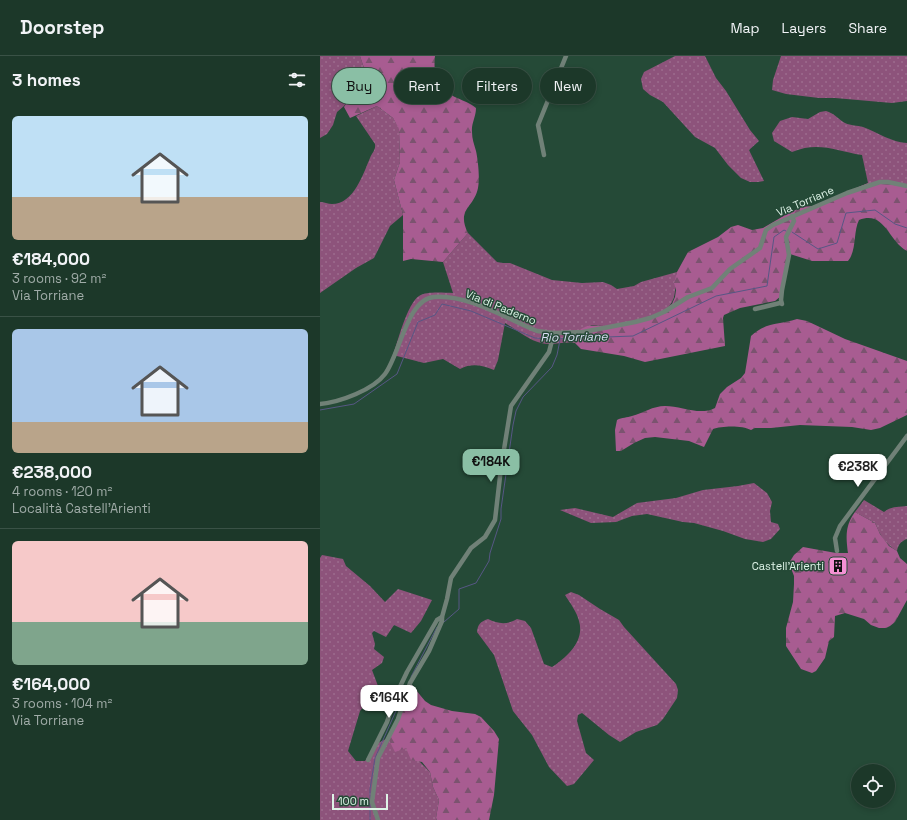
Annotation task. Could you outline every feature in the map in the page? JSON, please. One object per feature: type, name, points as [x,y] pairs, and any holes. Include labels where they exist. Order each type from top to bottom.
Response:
[{"type":"street","points":[[544,155],[538,125],[566,56]]},
{"type":"street","name":"Via Torriane","points":[[537,332],[553,337],[650,318],[664,312],[688,296],[712,288],[730,269],[760,248],[765,232],[769,227],[847,193],[880,182],[907,186]]},
{"type":"street","points":[[755,309],[780,303],[782,304],[782,290],[789,255],[786,239],[794,221],[792,216]]},
{"type":"street","name":"Via di Paderno","points":[[320,404],[336,402],[372,386],[379,380],[386,373],[392,362],[411,315],[416,307],[422,300],[432,296],[459,299],[480,306],[537,332]]},
{"type":"street","points":[[378,820],[372,802],[378,758],[398,719],[410,683],[429,650],[442,621],[451,578],[472,548],[485,537],[495,520],[501,468],[511,406],[549,352],[553,337]]},
{"type":"street","points":[[836,551],[836,538],[840,526],[907,436]]},
{"type":"street","points":[[368,760],[387,722],[397,693],[407,672],[437,620],[442,621]]},
{"type":"shaded area","points":[[320,56],[360,56],[364,68],[332,68],[332,104],[345,104],[337,112],[333,125],[327,134],[320,138]]},
{"type":"shaded area","points":[[675,56],[705,56],[716,78],[726,91],[750,130],[759,141],[749,150],[764,181],[750,182],[741,178],[728,165],[715,148],[695,137],[663,102],[650,95],[643,89],[641,79],[644,72]]},
{"type":"shaded area","points":[[781,56],[907,56],[907,101],[892,103],[819,98],[786,94],[772,90],[773,80]]},
{"type":"shaded area","points":[[377,106],[393,118],[399,128],[400,162],[394,180],[403,215],[390,226],[374,258],[356,268],[320,293],[320,202],[332,204],[340,203],[352,194],[357,187],[374,150],[375,144],[356,116]]},
{"type":"shaded area","points":[[826,111],[847,124],[863,127],[902,143],[907,143],[907,186],[868,183],[862,155],[819,147],[811,147],[792,152],[774,141],[772,133],[780,121],[792,117],[808,119],[820,112]]},
{"type":"shaded area","points":[[468,233],[497,262],[510,263],[552,280],[582,283],[603,282],[617,289],[634,286],[641,282],[677,272],[674,299],[667,308],[651,317],[621,324],[587,327],[581,330],[574,337],[575,343],[545,344],[537,342],[505,323],[498,360],[494,370],[477,365],[460,369],[443,359],[424,363],[393,355],[407,314],[415,300],[422,294],[426,293],[453,293],[443,262]]},
{"type":"shaded area","points":[[754,483],[767,493],[772,502],[770,511],[771,522],[778,524],[780,529],[771,539],[763,542],[745,539],[694,523],[647,514],[632,516],[616,522],[591,523],[560,510],[575,508],[613,517],[637,503],[676,498],[703,490]]},
{"type":"shaded area","points":[[864,500],[884,512],[892,508],[907,506],[907,539],[900,544],[897,551],[883,539],[875,523],[855,512]]},
{"type":"shaded area","points":[[322,555],[343,559],[346,566],[370,586],[385,602],[398,589],[432,600],[421,621],[411,633],[394,625],[386,637],[374,631],[372,633],[375,644],[374,649],[384,657],[382,663],[372,670],[378,686],[376,691],[360,711],[348,751],[356,761],[365,761],[378,743],[388,738],[406,748],[430,772],[433,787],[439,800],[437,820],[320,820],[320,558]]},
{"type":"shaded area","points":[[571,592],[579,595],[619,620],[676,684],[678,690],[677,698],[663,719],[657,725],[636,732],[620,742],[582,713],[578,715],[577,721],[586,753],[594,760],[574,784],[567,786],[549,767],[532,735],[513,711],[494,655],[477,632],[480,624],[488,619],[502,623],[517,619],[525,621],[531,628],[544,664],[552,667],[569,653],[577,642],[579,635],[580,628],[578,618],[565,595]]},
{"type":"green space","points":[[360,56],[435,56],[435,68],[394,68],[394,104],[454,104],[454,96],[462,100],[462,104],[470,104],[476,108],[472,129],[478,164],[478,188],[476,195],[465,213],[464,219],[468,233],[443,262],[411,259],[403,261],[403,215],[394,180],[400,162],[399,129],[393,118],[377,106],[350,118],[344,107],[346,104],[386,104],[386,68],[364,68]]},
{"type":"green space","points":[[868,183],[907,186],[907,251],[895,241],[881,223],[875,219],[868,218],[859,220],[853,252],[848,261],[812,261],[790,254],[781,296],[775,301],[740,308],[724,315],[725,346],[645,362],[624,356],[581,349],[575,343],[574,337],[581,329],[587,326],[603,326],[642,320],[663,311],[672,304],[675,297],[676,290],[674,283],[677,272],[688,252],[718,237],[731,227],[738,225],[752,230],[763,228],[802,207],[813,206]]},
{"type":"green space","points":[[797,319],[807,321],[845,339],[907,361],[907,415],[880,428],[871,430],[852,427],[800,425],[755,428],[751,430],[732,426],[721,427],[713,429],[704,447],[689,441],[655,437],[645,438],[621,451],[616,451],[615,430],[617,420],[661,406],[671,406],[697,411],[715,408],[720,394],[727,387],[741,378],[745,373],[751,336],[757,331],[768,326]]},
{"type":"green space","points":[[855,512],[875,523],[880,534],[889,546],[897,551],[900,558],[907,564],[907,600],[895,622],[886,628],[879,628],[871,625],[864,619],[845,613],[835,616],[834,637],[829,641],[825,658],[816,671],[812,673],[801,669],[786,646],[786,628],[793,602],[794,584],[794,576],[789,563],[794,555],[803,547],[836,553],[848,553],[847,531],[849,522]]},
{"type":"green space","points":[[411,684],[425,701],[431,705],[452,711],[475,714],[481,717],[499,739],[494,795],[489,820],[437,820],[439,800],[433,787],[430,772],[422,762],[411,760],[406,748],[395,752],[388,738]]},
{"type":"waterway","name":"Rio Torriane","points":[[792,232],[818,249],[837,243],[846,213],[875,210],[895,224],[907,228]]},
{"type":"waterway","name":"Rio Torriane","points":[[554,339],[633,336],[716,296],[767,286],[774,237],[784,230],[786,231]]},
{"type":"waterway","name":"Rio Torriane","points":[[320,410],[354,404],[397,374],[418,322],[435,315],[442,304],[471,311],[535,338],[550,339]]},
{"type":"waterway","points":[[444,622],[459,609],[459,589],[476,583],[489,561],[490,553],[501,519],[501,509],[516,411],[523,397],[552,367],[557,355],[560,340]]},
{"type":"waterway","points":[[411,677],[437,627]]},
{"type":"waterway","points":[[370,799],[370,789],[375,758],[407,686]]},
{"type":"waterway","points":[[370,803],[370,820]]},
{"type":"place","name":"Castell'Arienti","points":[[838,566]]}]
